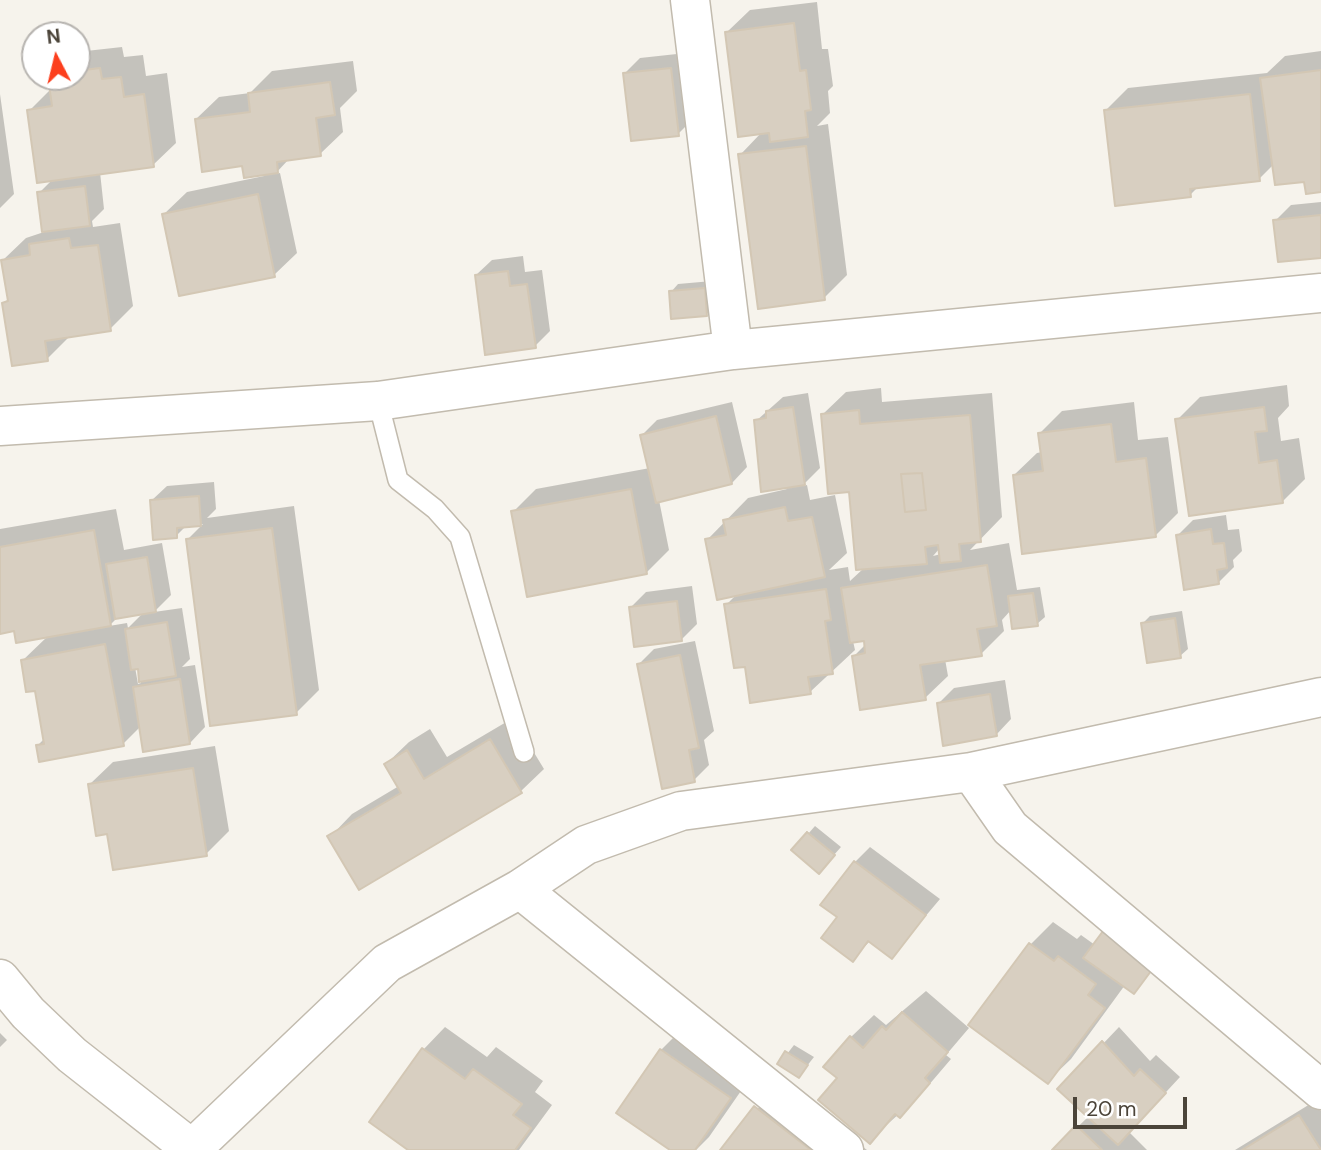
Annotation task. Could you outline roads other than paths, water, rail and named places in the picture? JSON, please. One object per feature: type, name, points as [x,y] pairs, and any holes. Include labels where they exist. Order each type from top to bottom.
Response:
[{"type":"street","points":[[690,0],[733,350]]},
{"type":"street","points":[[0,426],[378,401],[733,350],[1317,300]]},
{"type":"street","points":[[0,979],[28,1013],[72,1055],[192,1149],[387,963],[520,889],[586,845],[681,811],[971,772],[1321,696]]},
{"type":"street","points":[[971,772],[1010,828],[1321,1090]]},
{"type":"street","points":[[520,889],[844,1150]]},
{"type":"lane","points":[[378,401],[398,480],[435,509],[460,537],[524,752]]}]
